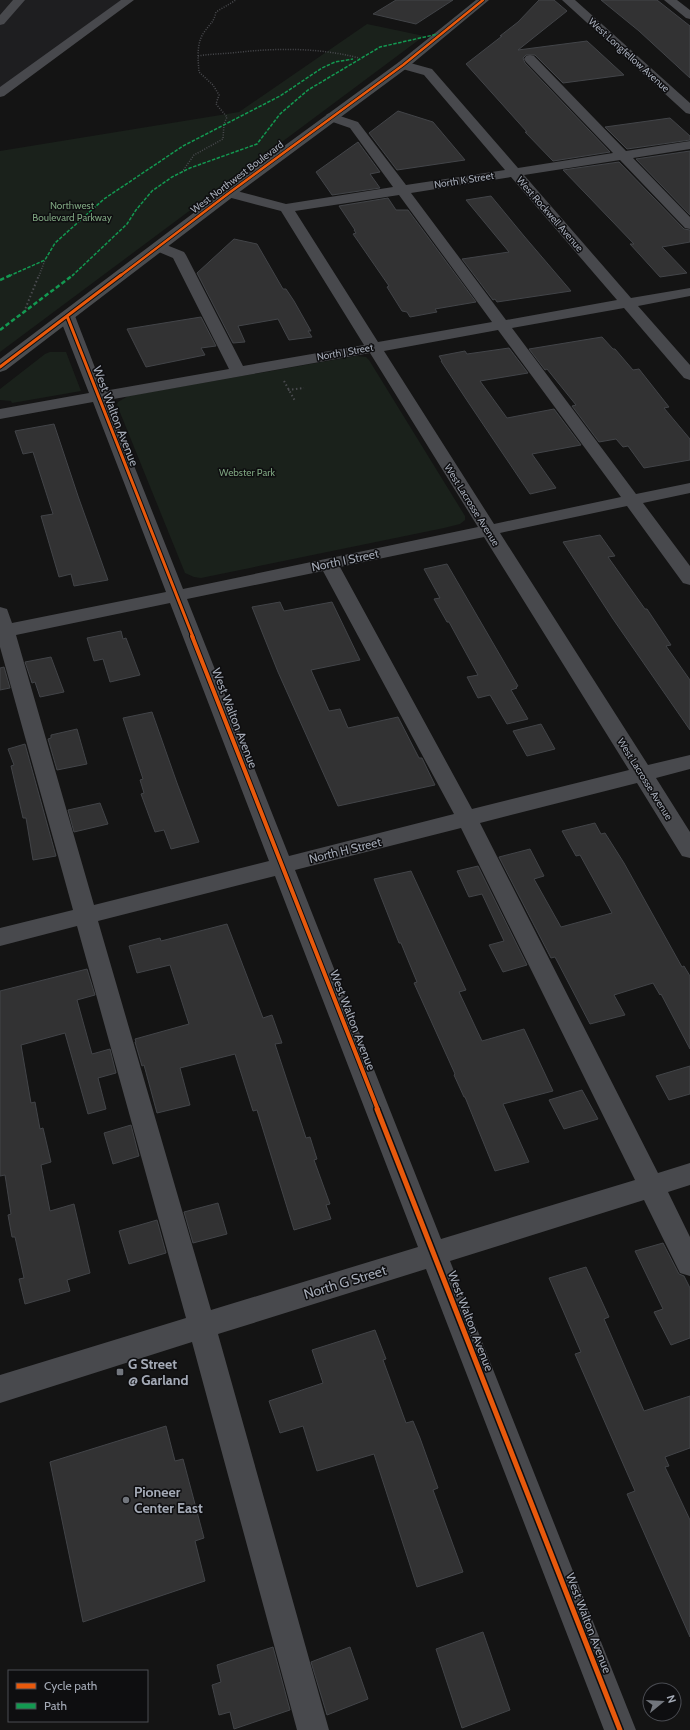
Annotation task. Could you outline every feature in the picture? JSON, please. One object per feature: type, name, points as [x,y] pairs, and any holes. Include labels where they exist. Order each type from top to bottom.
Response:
[{"type":"main road","name":"West Northwest Boulevard","points":[[0,367],[331,116],[403,64],[483,0]]},
{"type":"street","points":[[0,4],[18,0]]},
{"type":"street","points":[[0,22],[18,0]]},
{"type":"street","points":[[0,93],[128,0]]},
{"type":"street","name":"West Longfellow Avenue","points":[[568,0],[690,110]]},
{"type":"street","points":[[670,0],[690,16]]},
{"type":"street","points":[[530,59],[690,225]]},
{"type":"street","name":"West Rockwell Avenue","points":[[403,64],[428,72],[626,303],[690,375]]},
{"type":"street","points":[[331,116],[354,125],[690,579]]},
{"type":"street","name":"North K Street","points":[[286,208],[690,144]]},
{"type":"street","points":[[229,193],[286,208]]},
{"type":"street","name":"West Lacrosse Avenue","points":[[286,208],[690,850]]},
{"type":"street","points":[[159,247],[179,255],[238,371]]},
{"type":"street","name":"North J Street","points":[[0,414],[690,292]]},
{"type":"street","name":"West Walton Avenue","points":[[68,316],[98,397],[620,1730]]},
{"type":"street","name":"North I Street","points":[[1,625],[176,596],[690,488]]},
{"type":"street","points":[[329,564],[467,819],[690,1264]]},
{"type":"street","points":[[1,625],[86,914],[202,1326],[312,1730]]},
{"type":"street","name":"North H Street","points":[[0,937],[690,762]]},
{"type":"street","name":"North G Street","points":[[0,1389],[690,1174]]},
{"type":"path","points":[[182,172],[196,153],[205,146],[223,139],[224,124],[227,117],[216,104],[219,95],[213,85],[199,72],[198,56],[200,39],[205,30],[213,23],[216,12],[236,0]]},
{"type":"path","points":[[198,56],[211,53],[227,53],[244,50],[301,48],[343,53],[359,58]]},
{"type":"path","points":[[24,312],[45,260]]},
{"type":"path","points":[[288,390],[304,388]]},
{"type":"shaded area","points":[[0,0],[122,0],[0,89]]},
{"type":"green space","name":"Northwest Boulevard Parkway","points":[[367,24],[424,36],[0,352],[0,151],[239,112]]},
{"type":"green space","points":[[50,352],[66,352],[81,391],[12,403],[11,401],[0,400],[0,389],[45,354]]},
{"type":"green space","name":"Webster Park","points":[[356,356],[366,357],[369,360],[465,516],[465,520],[460,524],[444,528],[201,578],[185,573],[117,405],[118,402],[128,396]]},
{"type":"building","points":[[396,0],[453,0],[416,24],[373,14]]},
{"type":"building","points":[[539,0],[554,0],[567,11],[518,50],[587,41],[624,75],[563,83],[535,55],[526,55],[523,58],[525,63],[610,152],[553,161],[525,132],[527,132],[466,64],[518,22]]},
{"type":"building","points":[[601,0],[657,0],[690,26],[690,78],[639,31]]},
{"type":"building","points":[[398,111],[433,122],[465,160],[397,170],[369,133]]},
{"type":"building","points":[[670,118],[690,136],[690,140],[627,149],[605,127]]},
{"type":"building","points":[[358,142],[380,172],[370,174],[380,188],[332,195],[316,172]]},
{"type":"building","points":[[690,151],[690,215],[636,159]]},
{"type":"building","points":[[619,162],[684,229],[690,230],[690,242],[662,247],[687,273],[660,277],[630,244],[634,244],[563,170]]},
{"type":"building","points":[[491,196],[571,291],[497,302],[495,299],[493,300],[462,259],[509,252],[466,200]]},
{"type":"building","points":[[388,198],[396,210],[408,210],[476,302],[435,309],[437,312],[410,317],[407,312],[402,311],[387,287],[389,286],[353,234],[356,233],[355,230],[339,206]]},
{"type":"building","points":[[234,239],[257,244],[283,289],[286,289],[294,301],[311,331],[308,331],[312,337],[289,340],[278,319],[238,326],[245,342],[233,343],[197,273]]},
{"type":"building","points":[[201,317],[216,346],[201,348],[205,355],[146,367],[127,329]]},
{"type":"building","points":[[602,337],[613,349],[615,349],[633,370],[639,369],[669,407],[664,408],[690,439],[690,460],[644,468],[628,446],[623,447],[616,439],[599,442],[572,406],[576,405],[547,369],[545,370],[529,349]]},
{"type":"building","points":[[509,348],[528,373],[480,381],[507,418],[554,409],[581,445],[532,454],[556,488],[530,494],[439,356],[465,351],[467,354]]},
{"type":"building","points":[[54,424],[108,580],[74,586],[71,574],[59,577],[41,516],[53,514],[33,452],[23,454],[15,431]]},
{"type":"building","points":[[600,535],[615,556],[608,557],[645,609],[647,609],[671,645],[666,646],[690,680],[690,730],[613,619],[563,542]]},
{"type":"building","points":[[447,564],[518,686],[516,687],[517,688],[511,690],[528,719],[507,724],[490,695],[478,698],[467,677],[478,675],[449,622],[447,622],[434,599],[440,598],[424,569]]},
{"type":"building","points":[[280,602],[284,611],[332,602],[360,660],[311,670],[329,711],[340,709],[348,728],[398,717],[419,758],[422,758],[435,785],[338,806],[278,672],[252,607]]},
{"type":"building","points":[[121,631],[123,639],[126,638],[140,675],[110,682],[103,659],[94,661],[87,638]]},
{"type":"building","points":[[51,657],[64,692],[40,697],[35,682],[32,683],[25,662]]},
{"type":"building","points":[[4,667],[10,688],[0,690],[0,668]]},
{"type":"building","points":[[152,712],[199,842],[171,849],[164,830],[155,832],[141,794],[144,793],[140,780],[143,779],[123,718]]},
{"type":"building","points":[[541,724],[555,749],[527,756],[513,731]]},
{"type":"building","points":[[77,729],[87,764],[57,770],[48,739],[51,738],[51,735]]},
{"type":"building","points":[[25,744],[56,856],[33,860],[26,818],[23,818],[11,766],[14,765],[8,749]]},
{"type":"building","points":[[100,803],[108,824],[74,832],[68,810]]},
{"type":"building","points":[[595,823],[601,834],[605,833],[624,863],[682,967],[684,966],[690,976],[690,1049],[661,994],[660,995],[653,983],[614,995],[625,1015],[590,1024],[555,957],[551,958],[499,857],[530,849],[544,876],[534,879],[561,927],[612,913],[580,855],[576,856],[562,831]]},
{"type":"building","points":[[478,866],[527,965],[503,972],[489,945],[504,941],[482,894],[469,897],[457,871]]},
{"type":"building","points":[[411,871],[466,990],[459,992],[482,1041],[524,1029],[553,1091],[503,1104],[529,1162],[495,1171],[465,1097],[414,983],[417,982],[401,943],[399,943],[374,879]]},
{"type":"building","points":[[227,924],[263,1018],[272,1015],[282,1043],[275,1044],[306,1138],[310,1137],[317,1159],[314,1160],[330,1204],[326,1205],[331,1219],[294,1230],[257,1110],[253,1111],[235,1054],[180,1068],[190,1105],[157,1113],[144,1065],[142,1066],[135,1042],[135,1039],[189,1024],[170,965],[137,973],[129,946],[160,938],[161,941]]},
{"type":"building","points":[[87,969],[95,995],[77,1000],[92,1054],[110,1049],[116,1073],[98,1078],[106,1109],[88,1114],[65,1033],[21,1045],[31,1103],[35,1102],[40,1129],[43,1128],[51,1162],[41,1165],[50,1211],[74,1204],[90,1273],[67,1280],[70,1291],[25,1304],[19,1279],[24,1278],[15,1237],[12,1237],[8,1215],[11,1214],[5,1175],[0,1176],[0,991]]},
{"type":"building","points":[[690,1066],[690,1094],[669,1100],[656,1076]]},
{"type":"building","points":[[582,1090],[598,1119],[564,1129],[549,1100]]},
{"type":"building","points":[[131,1125],[139,1156],[113,1164],[104,1133]]},
{"type":"building","points":[[218,1203],[227,1234],[193,1243],[184,1212]]},
{"type":"building","points":[[157,1220],[166,1253],[129,1264],[119,1231]]},
{"type":"building","points":[[663,1243],[679,1274],[684,1276],[690,1288],[690,1338],[671,1345],[654,1312],[663,1309],[635,1251]]},
{"type":"building","points":[[586,1267],[609,1317],[604,1319],[644,1411],[690,1396],[690,1448],[665,1457],[669,1466],[665,1467],[690,1520],[690,1637],[627,1494],[635,1491],[575,1354],[581,1352],[549,1278]]},
{"type":"building","points":[[375,1330],[386,1359],[383,1360],[406,1423],[413,1421],[420,1438],[438,1488],[433,1490],[463,1572],[417,1587],[374,1454],[317,1471],[303,1426],[280,1433],[269,1401],[323,1383],[312,1350]]},
{"type":"building","name":"Pioneer Center East","points":[[166,1426],[175,1461],[183,1459],[204,1538],[195,1541],[205,1581],[83,1622],[50,1462]]},
{"type":"building","points":[[483,1632],[510,1710],[462,1728],[436,1649]]},
{"type":"building","points":[[273,1647],[290,1710],[234,1729],[230,1712],[219,1715],[212,1685],[221,1682],[217,1665]]},
{"type":"building","points":[[350,1647],[368,1699],[327,1715],[311,1662]]},
{"type":"marked path","points":[[0,330],[72,276],[127,224],[136,210],[152,191],[172,177],[190,168],[257,144],[280,114],[308,90],[380,47],[438,34]]},
{"type":"marked path","points":[[0,280],[45,260],[55,243],[104,199],[183,146],[280,96],[322,68],[335,62],[353,59]]},
{"type":"cycle path","points":[[0,367],[229,193],[403,65],[483,0]]},
{"type":"cycle path","points":[[67,316],[620,1730]]},
{"type":"place","name":"G Street @ Garland","points":[[120,1372]]},
{"type":"place","name":"Pioneer Center East","points":[[126,1500]]}]
